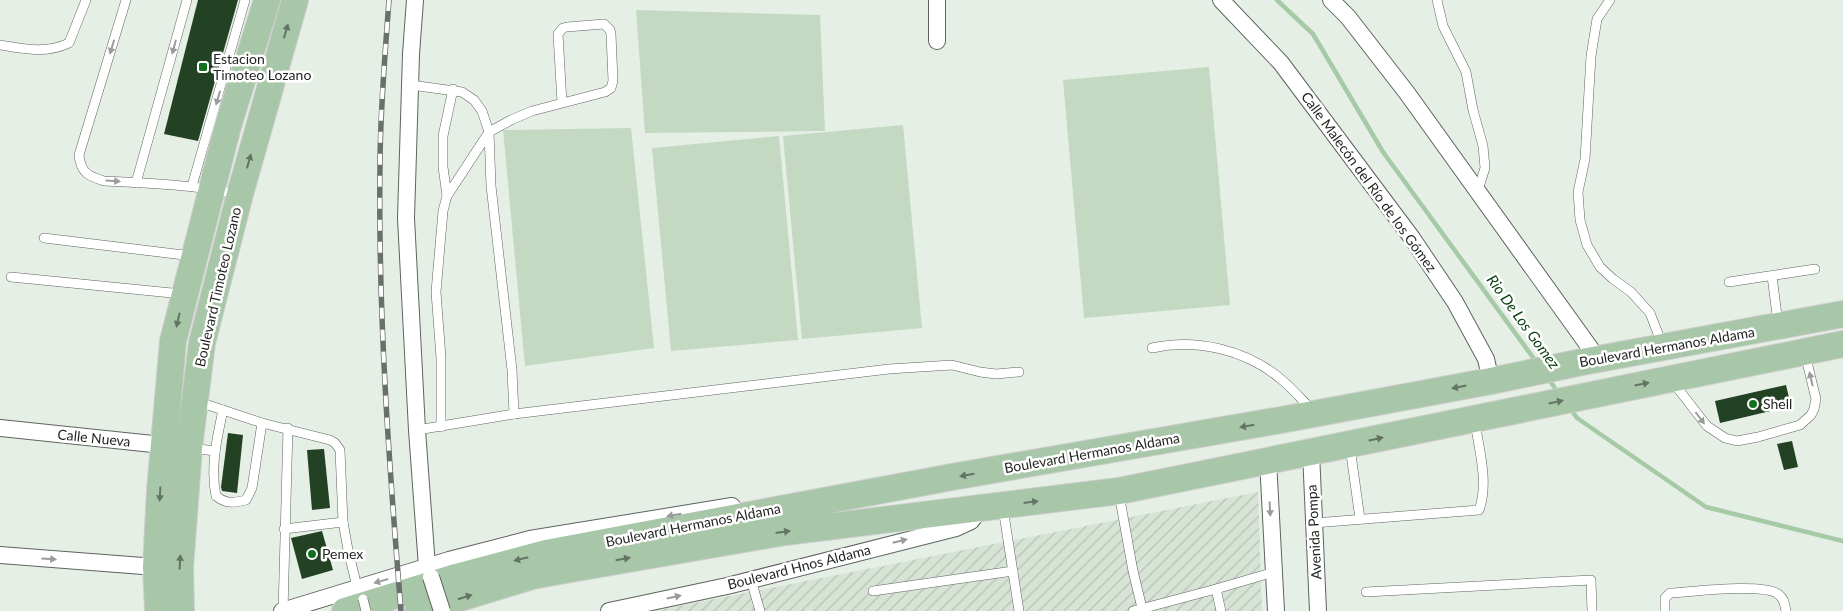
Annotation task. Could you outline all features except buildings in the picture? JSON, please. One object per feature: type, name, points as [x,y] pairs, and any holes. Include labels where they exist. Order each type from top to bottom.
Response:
[{"type":"main road","name":"Boulevard Timoteo Lozano","points":[[181,611],[173,341],[194,256],[202,187],[228,126],[267,0]]},
{"type":"main road","name":"Boulevard Timoteo Lozano","points":[[158,611],[156,567],[176,446],[194,400],[202,343],[240,194],[295,0]]},
{"type":"main road","name":"Boulevard Hermanos Aldama","points":[[355,599],[456,577],[546,553],[810,503],[1316,414],[1843,314]]},
{"type":"main road","name":"Boulevard Hermanos Aldama","points":[[418,611],[532,576],[666,551],[785,532],[1119,491],[1843,344]]},
{"type":"main road","points":[[1281,420],[1289,456]]},
{"type":"street","points":[[415,0],[411,54],[406,218],[417,430],[429,572],[442,611]]},
{"type":"street","points":[[937,0],[938,41]]},
{"type":"street","name":"Calle Malecón del Río de los Gómez","points":[[1222,0],[1281,63],[1412,238],[1456,302],[1486,359],[1499,379]]},
{"type":"street","points":[[1331,0],[1348,17],[1390,70],[1478,190],[1590,361]]},
{"type":"street","name":"Calle Nueva","points":[[0,428],[176,446]]},
{"type":"street","points":[[1276,611],[1274,572],[1289,456]]},
{"type":"street","name":"Avenida Pompa","points":[[1289,456],[1314,523],[1318,611]]},
{"type":"street","points":[[283,611],[355,599],[429,572],[530,539],[693,511],[751,504],[810,503]]},
{"type":"street","name":"Boulevard Hnos Aldama","points":[[609,611],[751,580],[956,528],[971,521],[992,507]]},
{"type":"street","points":[[0,555],[156,567]]},
{"type":"lane","points":[[0,45],[42,50],[59,48],[69,43],[86,0]]},
{"type":"lane","points":[[126,0],[79,155],[80,165],[84,171],[104,181],[202,187],[240,194]]},
{"type":"lane","points":[[136,182],[187,0]]},
{"type":"lane","points":[[202,187],[245,0]]},
{"type":"lane","points":[[1437,0],[1443,26],[1466,72],[1473,110],[1483,146],[1485,168],[1478,190]]},
{"type":"lane","points":[[1610,0],[1597,19],[1591,56],[1586,159],[1578,192],[1580,220],[1587,244],[1600,267],[1631,292],[1650,313],[1663,347]]},
{"type":"lane","points":[[441,427],[442,358],[436,292],[443,211],[447,196],[489,132],[532,111],[605,92],[611,88],[613,81],[611,34],[604,24],[567,27],[563,28],[558,34],[562,103]]},
{"type":"lane","points":[[411,85],[453,89],[462,92],[474,100],[482,111],[489,132],[492,186],[512,370],[514,414]]},
{"type":"lane","points":[[447,196],[443,167],[443,136],[453,89]]},
{"type":"lane","points":[[44,238],[194,256]]},
{"type":"lane","points":[[1729,282],[1816,269]]},
{"type":"lane","points":[[1772,276],[1778,326]]},
{"type":"lane","points":[[11,278],[184,294]]},
{"type":"lane","points":[[1152,348],[1171,344],[1204,344],[1232,352],[1256,363],[1282,379],[1316,414]]},
{"type":"lane","points":[[1670,379],[1707,426],[1725,438],[1737,441],[1758,437],[1800,425],[1811,415],[1816,399],[1804,352]]},
{"type":"lane","points":[[417,430],[514,414],[889,369],[952,365],[996,374],[1019,372]]},
{"type":"lane","points":[[194,400],[262,422],[330,440],[338,446],[340,450],[343,522],[355,599],[366,611]]},
{"type":"lane","points":[[222,410],[215,451],[213,481],[216,496],[223,501],[236,502],[246,500],[252,488],[262,422]]},
{"type":"lane","points":[[1314,523],[1479,510],[1482,494],[1482,472],[1474,419]]},
{"type":"lane","points":[[283,611],[288,428]]},
{"type":"lane","points":[[1349,444],[1360,518]]},
{"type":"lane","points":[[176,446],[215,451]]},
{"type":"lane","points":[[1119,491],[1138,609],[1274,572]]},
{"type":"lane","points":[[992,507],[1013,571],[1019,611]]},
{"type":"lane","points":[[284,529],[343,522]]},
{"type":"lane","points":[[873,592],[1013,571]]},
{"type":"lane","points":[[751,580],[760,611]]},
{"type":"lane","points":[[1366,592],[1591,580],[1592,611]]},
{"type":"lane","points":[[1665,611],[1665,598],[1670,593],[1759,588],[1778,594],[1785,602],[1786,611]]},
{"type":"lane","points":[[1216,589],[1221,611]]},
{"type":"shaded area","points":[[1258,492],[1262,611],[654,611]]},
{"type":"green space","points":[[636,10],[820,15],[825,131],[645,133]]},
{"type":"green space","points":[[1209,67],[1230,305],[1084,318],[1063,80]]},
{"type":"green space","points":[[903,125],[922,328],[802,339],[783,136]]},
{"type":"green space","points":[[631,128],[654,348],[525,366],[503,130]]},
{"type":"green space","points":[[779,136],[798,340],[671,351],[652,148]]},
{"type":"waterway","name":"Rio De Los Gomez","points":[[1277,0],[1313,34],[1383,152],[1537,363]]},
{"type":"waterway","name":"Rio De Los Gomez","points":[[1548,378],[1559,394]]},
{"type":"waterway","name":"Rio De Los Gomez","points":[[1570,408],[1577,418],[1706,507],[1843,541]]},
{"type":"railway","points":[[389,0],[380,145],[381,278],[389,444],[401,611]]},
{"type":"place","name":"Estacion Timoteo Lozano","points":[[203,67]]},
{"type":"place","name":"Shell","points":[[1753,404]]},
{"type":"place","name":"Pemex","points":[[312,554]]}]
